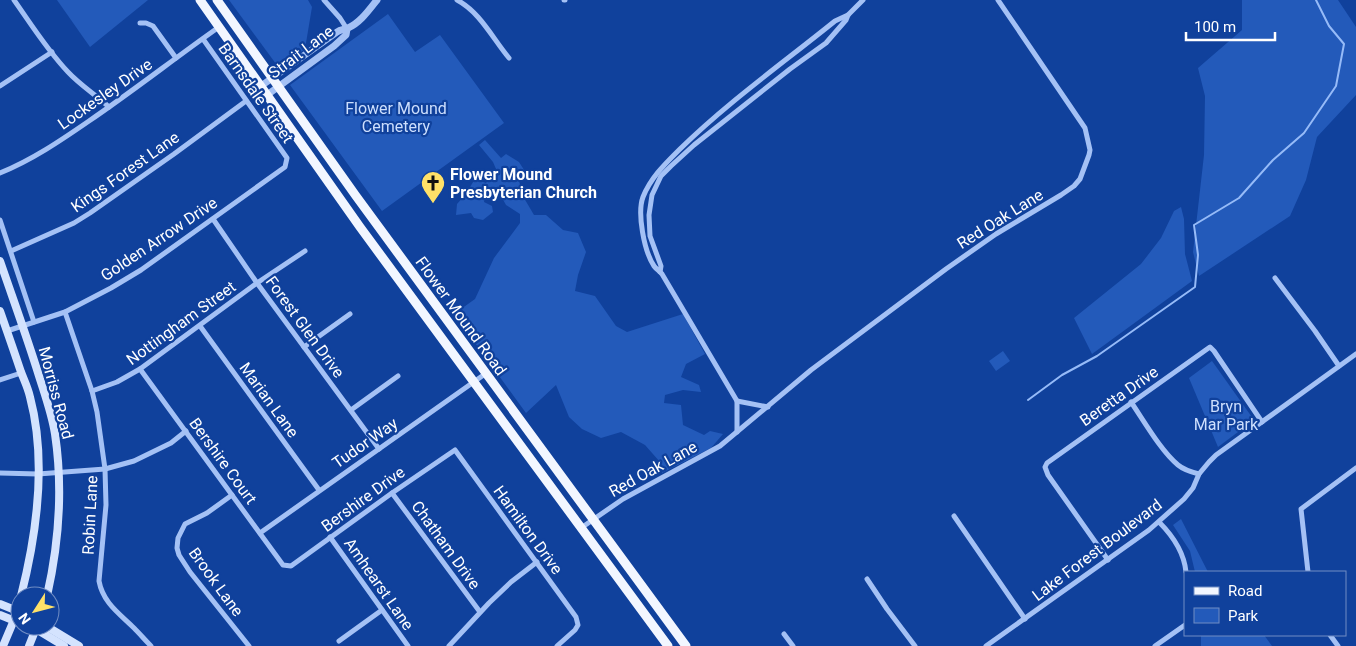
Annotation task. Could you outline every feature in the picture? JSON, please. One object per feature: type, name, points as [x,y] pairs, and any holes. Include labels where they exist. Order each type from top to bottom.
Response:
[{"type":"main road","name":"Flower Mound Road","points":[[200,0],[360,227],[668,646]]},
{"type":"main road","name":"Flower Mound Road","points":[[217,0],[485,374],[686,646]]},
{"type":"main road","points":[[360,227],[373,218]]},
{"type":"main road","name":"Morriss Road","points":[[0,261],[40,379],[55,433],[59,522],[54,567],[49,586]]},
{"type":"main road","name":"Morriss Road","points":[[0,311],[30,396],[38,446],[37,515],[23,586]]},
{"type":"main road","points":[[60,634],[79,646]]},
{"type":"main road","points":[[4,646],[10,635]]},
{"type":"main road","points":[[48,636],[64,646]]},
{"type":"street","points":[[14,0],[69,74],[94,93],[108,108]]},
{"type":"street","points":[[324,0],[347,29]]},
{"type":"street","name":"Strait Lane","points":[[261,86],[337,32],[347,29],[359,21],[377,0]]},
{"type":"street","points":[[457,0],[462,2],[481,21],[509,58]]},
{"type":"street","points":[[738,432],[737,401],[660,272],[655,267],[647,248],[642,225],[642,199],[652,179],[720,112],[835,22],[848,15],[863,0]]},
{"type":"street","name":"Red Oak Lane","points":[[581,528],[623,499],[720,446],[811,370],[946,269],[996,234],[1074,186],[1080,178],[1090,150],[1086,128],[998,0]]},
{"type":"street","points":[[660,272],[660,266],[650,236],[649,214],[652,195],[662,176],[670,166],[694,146],[790,69],[826,43],[846,20],[848,15]]},
{"type":"street","points":[[140,23],[153,26],[176,58]]},
{"type":"street","name":"Lockesley Drive","points":[[0,174],[51,147],[219,27]]},
{"type":"street","name":"Strait Lane","points":[[267,95],[334,46],[346,35],[347,29]]},
{"type":"street","name":"Barnsdale Street","points":[[203,39],[287,158],[287,162]]},
{"type":"street","points":[[0,86],[52,52]]},
{"type":"street","name":"Kings Forest Lane","points":[[11,251],[52,234],[82,218],[246,101]]},
{"type":"street","name":"Golden Arrow Drive","points":[[7,331],[65,312],[141,270],[285,167],[287,162]]},
{"type":"street","name":"Forest Glen Drive","points":[[213,219],[257,283],[379,449]]},
{"type":"street","points":[[0,220],[34,322]]},
{"type":"street","name":"Nottingham Street","points":[[92,391],[117,382],[140,369],[257,283],[305,251]]},
{"type":"street","points":[[1275,278],[1339,366]]},
{"type":"street","name":"Robin Lane","points":[[65,312],[98,412],[105,469],[106,505],[99,581],[100,590],[111,606],[150,646]]},
{"type":"street","points":[[304,347],[350,314]]},
{"type":"street","name":"Marian Lane","points":[[200,326],[319,490]]},
{"type":"street","name":"Beretta Drive","points":[[1108,560],[1048,475],[1046,467],[1050,460],[1210,347],[1262,422]]},
{"type":"street","name":"Lake Forest Boulevard","points":[[986,646],[1159,522],[1184,499],[1199,474],[1216,456],[1356,354]]},
{"type":"street","name":"Bershire Court","points":[[140,369],[283,565],[286,566]]},
{"type":"street","points":[[0,380],[22,373]]},
{"type":"street","name":"Tudor Way","points":[[260,533],[485,374]]},
{"type":"street","points":[[351,410],[398,376]]},
{"type":"street","points":[[737,401],[768,406]]},
{"type":"street","points":[[1131,402],[1170,457],[1189,472],[1199,474]]},
{"type":"street","points":[[0,473],[38,474],[58,471],[105,469],[134,461],[170,443],[186,431]]},
{"type":"street","name":"Bershire Drive","points":[[286,566],[291,566],[454,450]]},
{"type":"street","name":"Hamilton Drive","points":[[454,450],[576,617],[578,625],[575,630],[557,646]]},
{"type":"street","points":[[1308,571],[1301,509],[1356,468]]},
{"type":"street","name":"Chatham Drive","points":[[392,493],[480,612]]},
{"type":"street","name":"Brook Lane","points":[[232,495],[206,513],[185,524],[178,538],[177,548],[179,555],[190,572],[250,646]]},
{"type":"street","points":[[954,516],[1025,619]]},
{"type":"street","points":[[1159,522],[1179,548],[1186,571]]},
{"type":"street","name":"Amhearst Lane","points":[[330,537],[408,646]]},
{"type":"street","points":[[449,646],[511,582],[537,562]]},
{"type":"street","points":[[867,579],[915,646]]},
{"type":"street","points":[[339,641],[382,610]]},
{"type":"street","points":[[1155,646],[1184,626]]},
{"type":"street","points":[[784,634],[793,646]]},
{"type":"green space","points":[[57,0],[148,0],[90,47]]},
{"type":"green space","points":[[229,0],[308,0],[312,7],[305,49],[279,68]]},
{"type":"green space","points":[[1242,0],[1338,0],[1356,27],[1356,95],[1317,137],[1306,180],[1290,216],[1199,276],[1193,252],[1204,155],[1205,96],[1198,68],[1242,30]]},
{"type":"green space","name":"Flower Mound Cemetery","points":[[388,14],[415,52],[440,35],[504,123],[382,211],[290,85]]},
{"type":"green space","points":[[485,140],[501,158],[506,154],[519,162],[526,173],[519,181],[524,198],[534,215],[546,215],[563,230],[578,233],[586,252],[575,291],[595,296],[616,326],[627,332],[683,314],[705,354],[686,364],[681,377],[699,385],[701,392],[683,390],[665,395],[664,403],[681,405],[683,425],[704,435],[710,431],[723,434],[711,448],[662,473],[660,462],[645,445],[621,432],[601,438],[582,429],[569,417],[556,385],[526,413],[454,314],[475,299],[494,258],[520,223],[520,214],[506,205],[501,196],[493,190],[485,197],[484,202],[492,206],[493,212],[483,220],[474,218],[471,213],[456,215],[457,204],[475,179],[486,183],[496,169],[493,162],[479,145]]},
{"type":"green space","points":[[1181,207],[1184,219],[1185,254],[1192,281],[1092,354],[1074,318],[1141,264],[1161,238],[1174,211]]},
{"type":"green space","points":[[1003,351],[1010,361],[996,371],[989,361]]},
{"type":"green space","name":"Bryn Mar Park","points":[[1212,361],[1254,420],[1218,447],[1189,378]]},
{"type":"green space","points":[[1181,519],[1207,571],[1195,571],[1190,551],[1173,525]]},
{"type":"green space","points":[[1201,636],[1265,636],[1272,646],[1201,646]]},
{"type":"waterway","points":[[1028,400],[1062,375],[1097,356],[1195,287],[1198,255],[1194,225],[1239,198],[1273,160],[1304,133],[1336,86],[1344,44],[1329,26],[1316,0]]},
{"type":"place","name":"Flower Mound Presbyterian Church","points":[[433,204]]}]
